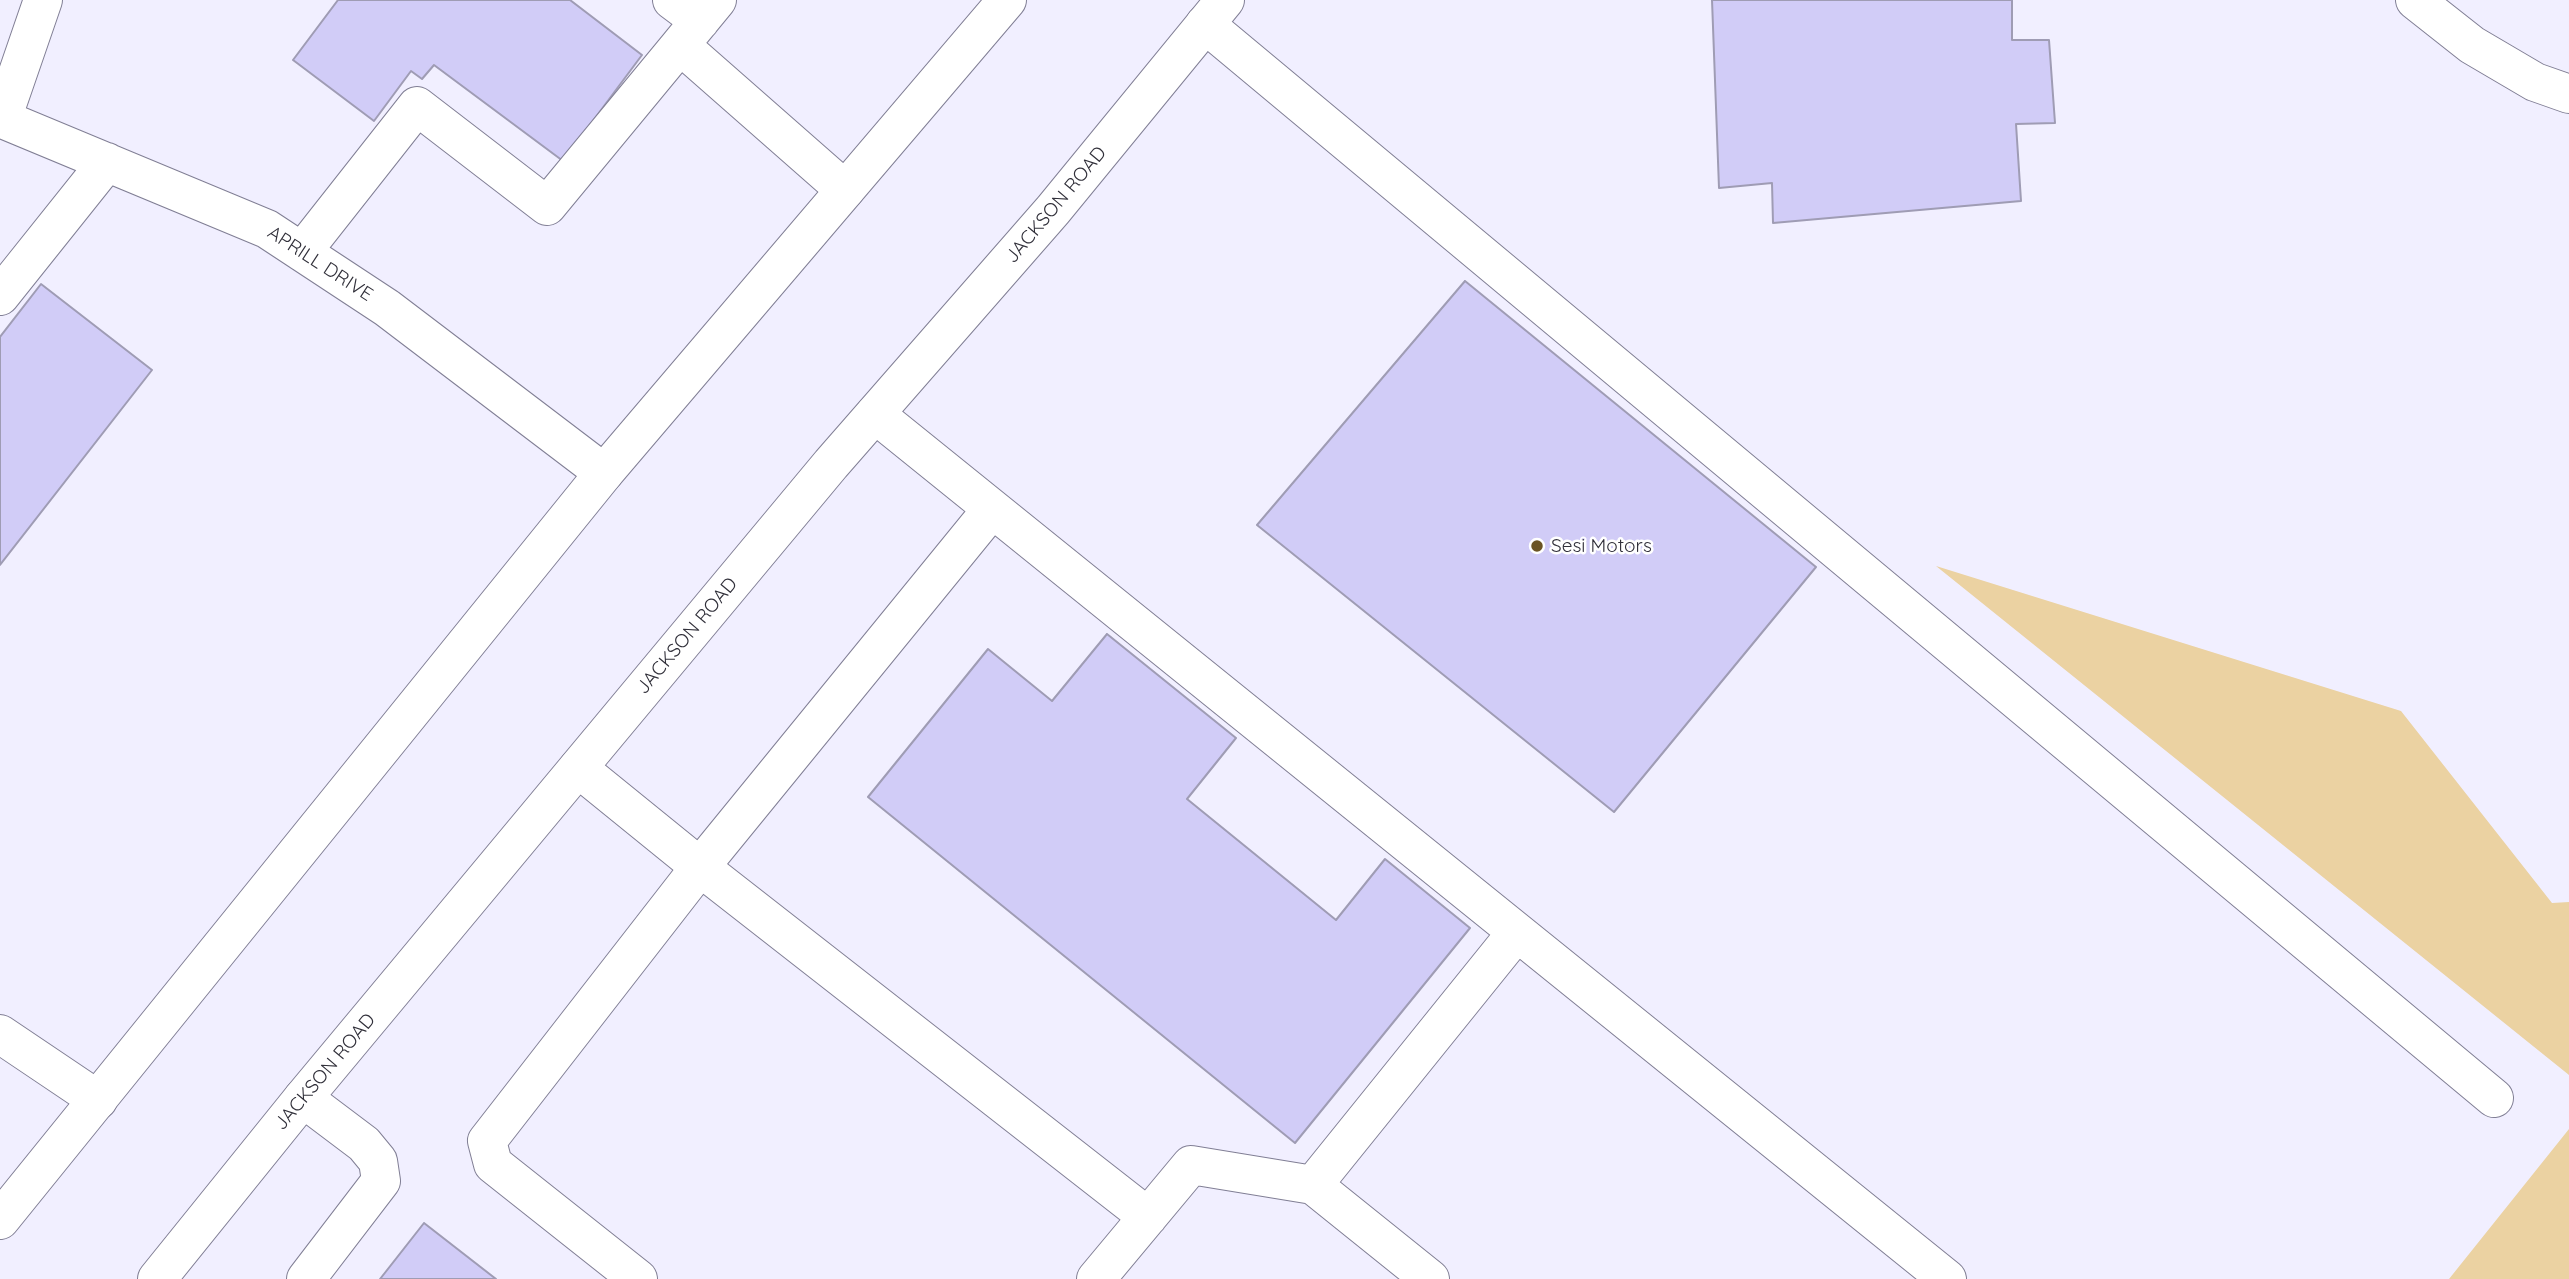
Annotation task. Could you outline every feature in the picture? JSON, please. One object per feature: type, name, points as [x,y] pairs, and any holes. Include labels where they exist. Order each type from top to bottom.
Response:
[{"type":"main road","points":[[1,118],[43,0]]},
{"type":"main road","points":[[0,1220],[604,473],[1007,0]]},
{"type":"main road","points":[[2415,0],[2472,45],[2535,82],[2569,94]]},
{"type":"main road","points":[[1215,12],[2494,1098]]},
{"type":"main road","name":"JACKSON ROAD","points":[[157,1279],[303,1098],[578,768],[875,414],[1054,210],[1215,12]]},
{"type":"main road","points":[[302,252],[417,106],[547,206],[692,17],[845,190]]},
{"type":"main road","name":"APRILL DRIVE","points":[[1,118],[267,229],[387,308],[604,473]]},
{"type":"main road","points":[[0,296],[107,162]]},
{"type":"main road","points":[[875,414],[1947,1279]]},
{"type":"main road","points":[[638,1279],[493,1164],[487,1141],[701,867],[992,509]]},
{"type":"main road","points":[[578,768],[1148,1217]]},
{"type":"main road","points":[[1313,1185],[1517,932]]},
{"type":"main road","points":[[0,1034],[97,1100]]},
{"type":"main road","points":[[303,1098],[364,1144],[378,1161],[381,1181],[306,1279]]},
{"type":"main road","points":[[1096,1279],[1191,1165],[1313,1185],[1430,1279]]},
{"type":"main road","points":[[0,1244],[34,1177]]},
{"type":"shaded area","points":[[1936,566],[2401,711],[2552,903],[2569,902],[2569,1075]]},
{"type":"shaded area","points":[[2569,1129],[2569,1279],[2449,1279]]},
{"type":"building","points":[[338,0],[570,0],[642,55],[563,161],[434,65],[422,79],[411,71],[374,121],[293,60]]},
{"type":"building","points":[[1712,0],[2012,0],[2012,40],[2049,40],[2055,123],[2016,124],[2021,201],[1773,223],[1772,183],[1719,188]]},
{"type":"building","name":"Sesi Motors","points":[[1465,281],[1816,567],[1614,812],[1257,525]]},
{"type":"building","points":[[41,284],[152,370],[0,565],[0,337]]},
{"type":"building","points":[[1107,634],[1236,738],[1187,799],[1336,920],[1385,859],[1470,928],[1295,1143],[868,797],[988,649],[1052,701]]},
{"type":"building","points":[[424,1223],[496,1279],[380,1279]]},
{"type":"place","name":"Sesi Motors","points":[[1537,546]]}]
